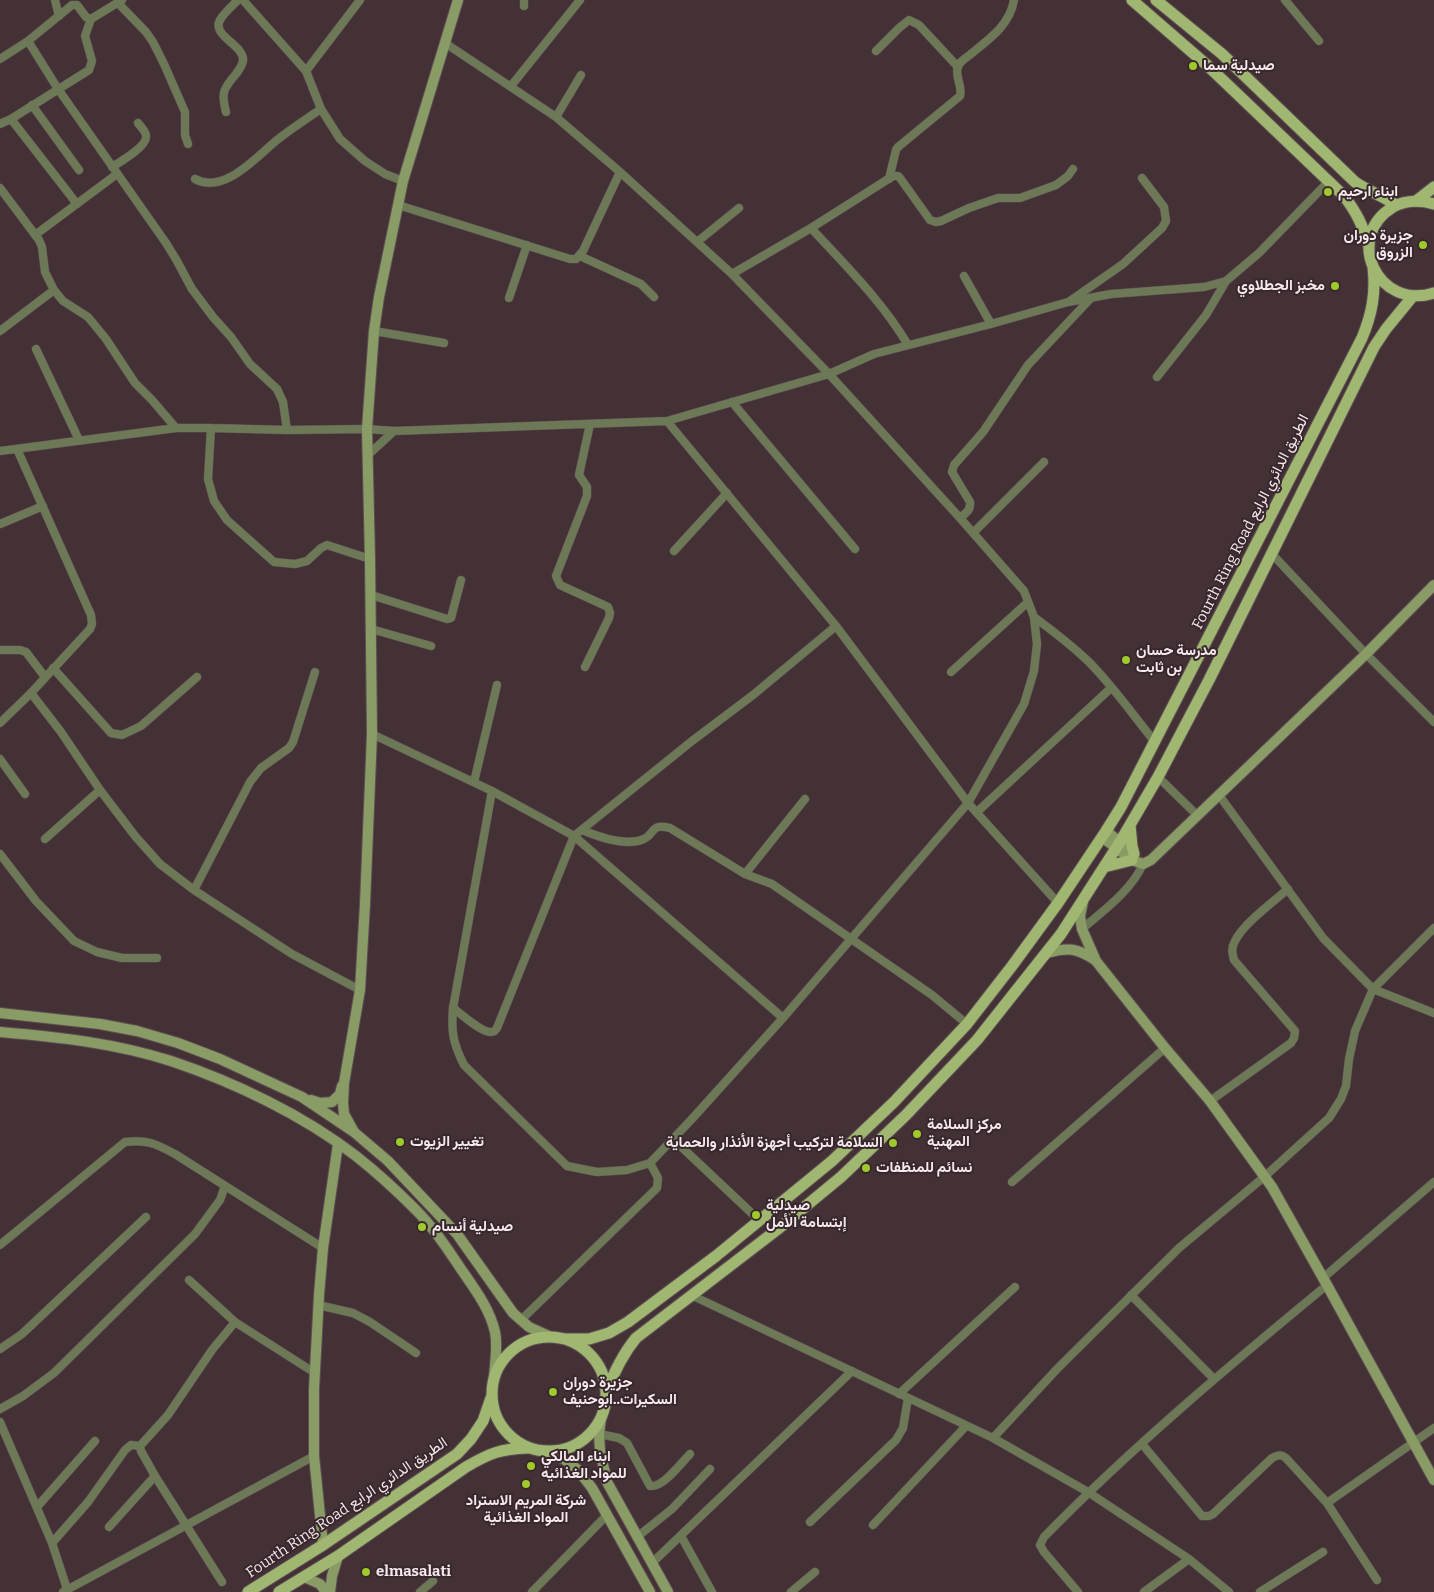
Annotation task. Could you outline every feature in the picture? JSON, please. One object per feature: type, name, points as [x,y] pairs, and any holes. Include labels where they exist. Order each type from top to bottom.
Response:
[{"type":"main road","name":"Fourth Ring Road الطريق الدائري الرابع","points":[[566,1339],[589,1339],[609,1333],[628,1322],[716,1256],[832,1161],[894,1102],[967,1024],[1058,903],[1121,807],[1362,338],[1374,301],[1375,284],[1364,228],[1356,212],[1329,181],[1208,66],[1132,0]]},
{"type":"main road","points":[[1157,0],[1222,54],[1348,176],[1370,192],[1396,206]]},
{"type":"main road","points":[[1416,201],[1434,188]]},
{"type":"main road","points":[[1369,247],[1370,237],[1377,223],[1387,211],[1406,202],[1416,201],[1434,204]]},
{"type":"main road","points":[[1373,267],[1382,282],[1389,288],[1405,295],[1413,296],[1434,293]]},
{"type":"main road","points":[[606,1393],[624,1352],[636,1338],[778,1229],[841,1177],[906,1114],[977,1040],[1047,953],[1118,845],[1158,777],[1209,680],[1374,347],[1413,296]]},
{"type":"main road","points":[[1104,867],[1137,860],[1132,846],[1130,825]]},
{"type":"main road","points":[[551,1337],[566,1339],[579,1345],[590,1354],[602,1372],[606,1393],[605,1406],[601,1418],[583,1440],[570,1447],[556,1451],[542,1451],[529,1448],[517,1442],[503,1427],[494,1410],[492,1396],[494,1377],[503,1361],[516,1347],[527,1341],[551,1337]]},
{"type":"main road","name":"Fourth Ring Road الطريق الدائري الرابع","points":[[248,1592],[322,1545],[457,1454],[471,1439],[483,1421],[492,1396]]},
{"type":"main road","points":[[279,1592],[338,1556],[466,1467],[485,1456],[506,1449],[529,1448]]},
{"type":"street","points":[[55,0],[59,16]]},
{"type":"street","points":[[226,112],[223,94],[225,88],[240,69],[243,56],[220,32],[218,24],[238,0]]},
{"type":"street","points":[[243,0],[306,71],[321,109],[340,139],[350,150],[385,174],[403,181]]},
{"type":"street","points":[[306,71],[360,0]]},
{"type":"street","points":[[354,1132],[344,1114],[344,1083],[360,990],[372,734],[367,429],[374,331],[379,297],[403,181],[458,0]]},
{"type":"street","points":[[512,86],[580,0]]},
{"type":"street","points":[[889,179],[898,147],[960,96],[961,91],[957,72],[960,63],[992,38],[1008,19],[1014,0]]},
{"type":"street","points":[[1285,0],[1319,41]]},
{"type":"street","points":[[0,124],[89,70],[92,61],[85,36],[91,19],[120,2],[146,32],[164,64],[185,112],[184,135],[188,144]]},
{"type":"street","points":[[0,59],[28,41],[75,4],[86,17],[91,19]]},
{"type":"street","points":[[876,51],[909,20],[919,25],[958,67]]},
{"type":"street","points":[[28,41],[58,88],[166,243],[192,289],[250,364],[277,389],[283,402],[287,430]]},
{"type":"street","points":[[445,43],[556,117],[620,172],[732,274],[828,374],[1024,591],[1034,617],[1037,644],[1034,671],[1024,704],[968,803],[850,938],[829,966],[673,1139],[650,1163],[627,1170],[597,1172],[567,1166],[464,1065],[455,1047],[451,1027],[453,1008],[492,791]]},
{"type":"street","points":[[556,117],[581,75]]},
{"type":"street","points":[[32,105],[79,170]]},
{"type":"street","points":[[195,179],[208,184],[234,175],[277,140],[321,109]]},
{"type":"street","points":[[11,119],[77,204]]},
{"type":"street","points":[[112,167],[146,141],[146,134],[138,123]]},
{"type":"street","points":[[732,274],[896,176],[900,178],[930,220],[936,222],[998,198],[1016,199],[1056,185],[1068,176],[1073,169]]},
{"type":"street","points":[[398,205],[570,259],[580,256],[620,172]]},
{"type":"street","points":[[35,235],[117,174]]},
{"type":"street","points":[[1068,302],[1123,264],[1162,228],[1166,221],[1164,207],[1142,178]]},
{"type":"street","points":[[1157,377],[1206,314],[1226,281],[1259,253],[1329,181]]},
{"type":"street","points":[[0,188],[35,235],[42,248],[45,272],[54,290],[63,301],[88,317],[106,339],[135,383],[176,428]]},
{"type":"street","points":[[696,242],[739,208]]},
{"type":"street","points":[[811,228],[878,302],[896,325],[908,345]]},
{"type":"street","points":[[509,298],[527,245]]},
{"type":"street","points":[[580,256],[641,284],[654,297]]},
{"type":"street","points":[[964,276],[991,324]]},
{"type":"street","points":[[0,451],[176,428],[367,429],[394,431],[667,421],[828,374],[874,354],[1068,302],[1111,294],[1204,287],[1226,281]]},
{"type":"street","points":[[0,331],[54,290]]},
{"type":"street","points":[[960,518],[969,510],[970,502],[952,472],[954,465],[984,432],[1028,365],[1091,298]]},
{"type":"street","points":[[374,331],[444,343]]},
{"type":"street","points":[[36,349],[79,440]]},
{"type":"street","points":[[732,402],[854,549]]},
{"type":"street","points":[[667,421],[836,626],[968,803],[1058,903]]},
{"type":"street","points":[[585,667],[609,618],[610,610],[560,585],[556,576],[587,496],[586,487],[579,475],[590,424]]},
{"type":"street","points":[[211,428],[208,479],[214,501],[227,520],[274,562],[295,564],[307,561],[327,545],[370,559]]},
{"type":"street","points":[[368,455],[394,431]]},
{"type":"street","points":[[0,723],[31,693],[90,629],[92,620],[17,449]]},
{"type":"street","points":[[973,533],[1044,462]]},
{"type":"street","points":[[674,552],[727,493]]},
{"type":"street","points":[[0,524],[42,506]]},
{"type":"street","points":[[1272,554],[1366,654],[1434,722]]},
{"type":"street","points":[[371,595],[447,619],[451,618],[461,580]]},
{"type":"street","points":[[1104,834],[1137,860],[1152,860],[1366,654],[1434,584]]},
{"type":"street","points":[[951,672],[1028,602]]},
{"type":"street","points":[[1034,617],[1088,661],[1154,742]]},
{"type":"street","points":[[453,1008],[483,1030],[494,1031],[497,1028],[574,836],[692,741],[753,695],[836,626]]},
{"type":"street","points":[[371,629],[431,646]]},
{"type":"street","points":[[0,650],[20,650],[26,652],[45,677]]},
{"type":"street","points":[[53,668],[111,733],[122,735],[141,726],[196,677]]},
{"type":"street","points":[[194,890],[250,782],[261,768],[289,748],[293,742],[315,672]]},
{"type":"street","points":[[474,782],[497,685]]},
{"type":"street","points":[[977,812],[1111,688]]},
{"type":"street","points":[[31,693],[62,732],[100,790],[135,836],[160,864],[194,890],[292,954],[360,990]]},
{"type":"street","points":[[372,734],[492,791],[574,836],[783,1018]]},
{"type":"street","points":[[0,759],[25,794]]},
{"type":"street","points":[[1158,777],[1198,816]]},
{"type":"street","points":[[45,839],[100,790]]},
{"type":"street","points":[[1219,795],[1323,938],[1373,989],[1434,1013]]},
{"type":"street","points":[[745,874],[805,798]]},
{"type":"street","points":[[582,830],[614,841],[635,842],[646,838],[655,828],[663,826],[670,828],[745,874],[772,884],[932,995],[967,1024]]},
{"type":"street","points":[[0,854],[36,901],[74,941],[97,952],[122,958],[157,958]]},
{"type":"street","points":[[1082,929],[1120,895],[1138,875],[1137,860]]},
{"type":"street","points":[[1210,1101],[1291,1043],[1294,1038],[1294,1031],[1234,960],[1232,951],[1234,942],[1243,929],[1288,889]]},
{"type":"street","points":[[1083,900],[1080,916],[1082,929],[1096,961],[1210,1101],[1272,1187],[1434,1480]]},
{"type":"street","points":[[993,1438],[1057,1369],[1179,1248],[1264,1177],[1329,1118],[1341,1099],[1346,1086],[1355,1032],[1373,989],[1434,928]]},
{"type":"street","points":[[1047,953],[1071,949],[1082,952],[1096,961]]},
{"type":"street","points":[[0,1014],[100,1024],[178,1043],[220,1059],[320,1103],[332,1102],[340,1094],[344,1083]]},
{"type":"street","points":[[0,1032],[99,1043],[171,1061],[253,1094],[310,1125],[356,1156],[416,1210],[443,1242],[472,1284],[483,1302],[495,1332],[494,1377]]},
{"type":"street","points":[[1012,1182],[1165,1048]]},
{"type":"street","points":[[302,1096],[354,1132],[388,1161],[457,1234],[513,1313],[529,1327],[551,1337]]},
{"type":"street","points":[[673,1139],[760,1221]]},
{"type":"street","points":[[0,1245],[124,1142],[138,1140],[152,1142],[175,1154],[323,1248]]},
{"type":"street","points":[[322,1545],[314,1456],[315,1373],[323,1248],[338,1144]]},
{"type":"street","points":[[521,1320],[657,1188],[658,1178],[650,1163]]},
{"type":"street","points":[[1078,1592],[1044,1552],[1040,1545],[1044,1537],[1088,1492],[1434,1182]]},
{"type":"street","points":[[0,1409],[23,1396],[54,1373],[160,1269],[195,1234],[220,1200],[225,1186]]},
{"type":"street","points":[[0,1349],[22,1334],[146,1217]]},
{"type":"street","points":[[188,1280],[235,1322],[315,1373]]},
{"type":"street","points":[[899,1394],[1014,1287]]},
{"type":"street","points":[[691,1295],[993,1438],[1088,1492],[1189,1559],[1229,1592]]},
{"type":"street","points":[[1131,1295],[1214,1379]]},
{"type":"street","points":[[318,1305],[353,1313],[370,1322],[416,1353]]},
{"type":"street","points":[[140,1446],[168,1415],[212,1350],[235,1322]]},
{"type":"street","points":[[652,1563],[852,1370]]},
{"type":"street","points":[[810,1522],[896,1440],[903,1428],[908,1398]]},
{"type":"street","points":[[601,1418],[599,1434],[600,1451],[607,1482],[668,1592]]},
{"type":"street","points":[[0,1422],[52,1543],[66,1591],[314,1456]]},
{"type":"street","points":[[872,1525],[966,1426]]},
{"type":"street","points":[[1327,1503],[1434,1428]]},
{"type":"street","points":[[599,1434],[619,1438],[627,1443],[650,1486],[654,1487],[661,1484],[690,1454]]},
{"type":"street","points":[[37,1506],[95,1441]]},
{"type":"street","points":[[1142,1444],[1202,1516],[1213,1514],[1272,1458],[1278,1456],[1286,1458],[1327,1503],[1377,1580]]},
{"type":"street","points":[[52,1543],[88,1502],[125,1450],[131,1445],[140,1446]]},
{"type":"street","points":[[140,1446],[155,1476],[222,1582]]},
{"type":"street","points":[[542,1451],[564,1459],[578,1470],[592,1488],[650,1592]]},
{"type":"street","points":[[638,1537],[672,1509],[710,1469]]},
{"type":"street","points":[[109,1527],[155,1476]]},
{"type":"street","points":[[532,1592],[607,1515]]},
{"type":"street","points":[[681,1536],[712,1592]]},
{"type":"street","points":[[1260,1592],[1323,1552]]},
{"type":"street","points":[[328,1592],[338,1556]]},
{"type":"street","points":[[1144,1592],[1189,1559]]},
{"type":"street","points":[[791,1592],[815,1572]]},
{"type":"street","points":[[304,1577],[320,1584],[328,1592]]},
{"type":"street","points":[[420,1592],[433,1581]]},
{"type":"place","name":"صيدلية سما","points":[[1193,66]]},
{"type":"place","name":"ابناء ارحيم","points":[[1328,192]]},
{"type":"place","name":"جزيرة دوران الزروق","points":[[1423,245]]},
{"type":"place","name":"مخبز الجطلاوي","points":[[1335,286]]},
{"type":"place","name":"مدرسة حسان بن ثابت","points":[[1126,660]]},
{"type":"place","name":"مركز السلامة المهنية","points":[[917,1134]]},
{"type":"place","name":"تغيير الزيوت","points":[[400,1142]]},
{"type":"place","name":"السلامة لتركيب أجهزة الأنذار والحماية","points":[[893,1143]]},
{"type":"place","name":"نسائم للمنظفات","points":[[866,1168]]},
{"type":"place","name":"صيدلية إبتسامة الأمل","points":[[756,1215]]},
{"type":"place","name":"صيدلية أنسام","points":[[422,1227]]},
{"type":"place","name":"جزيرة دوران السكيرات..ابوحنيف","points":[[553,1392]]},
{"type":"place","name":"ابناء المالكي للمواد الغذائيه","points":[[531,1466]]},
{"type":"place","name":"شركة المريم الاستراد المواد الغذائية","points":[[526,1484]]},
{"type":"place","name":"elmasalati","points":[[366,1572]]}]
